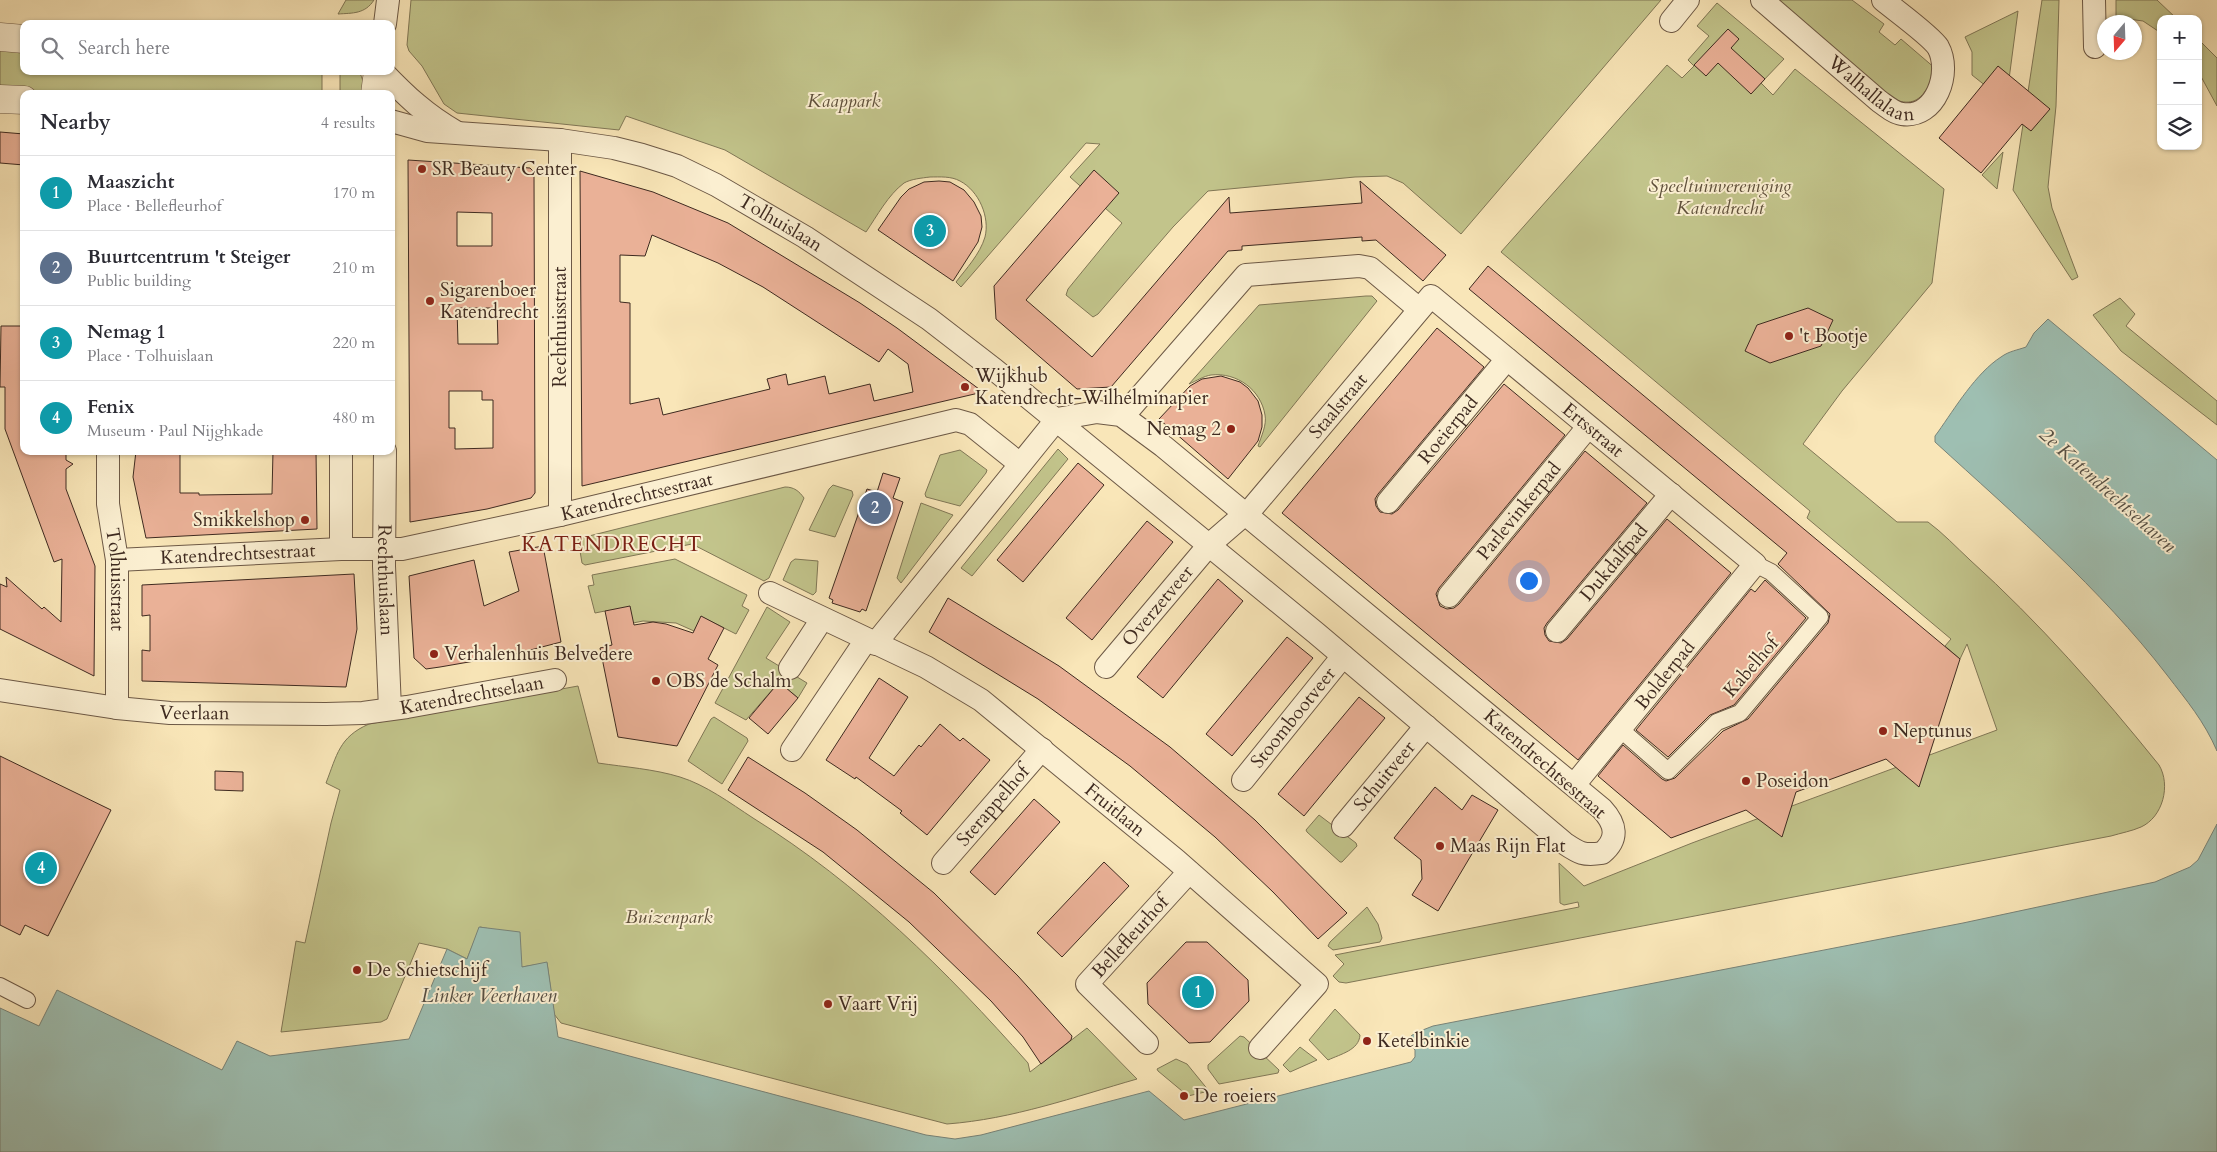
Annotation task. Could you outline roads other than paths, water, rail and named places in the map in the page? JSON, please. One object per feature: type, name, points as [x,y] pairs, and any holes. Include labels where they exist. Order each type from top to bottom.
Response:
[{"type":"street","points":[[385,20],[388,0]]},
{"type":"street","points":[[1671,21],[1688,0]]},
{"type":"street","name":"Walhallalaan","points":[[1762,0],[1879,101],[1900,114],[1913,114],[1926,107],[1937,93],[1944,75],[1943,62],[1935,44],[1883,0]]},
{"type":"street","points":[[2094,0],[2095,48]]},
{"type":"street","points":[[0,38],[20,39]]},
{"type":"street","points":[[376,90],[377,75]]},
{"type":"street","name":"Tolhuislaan","points":[[386,75],[414,104],[435,120],[459,133]]},
{"type":"street","points":[[0,98],[20,100]]},
{"type":"street","name":"Tolhuislaan","points":[[395,122],[427,131],[560,140],[614,148],[677,166],[724,189],[805,237],[929,319],[1057,419]]},
{"type":"street","name":"Rechthuisstraat","points":[[560,140],[560,515]]},
{"type":"street","name":"Ertsstraat","points":[[1121,415],[1131,407],[1246,275],[1359,266],[1370,268],[1507,359],[1755,564]]},
{"type":"street","name":"Staalstraat","points":[[1246,516],[1425,303]]},
{"type":"street","name":"Roeierpad","points":[[1388,502],[1507,359]]},
{"type":"street","points":[[1086,444],[1083,432],[1085,422],[1088,417],[1096,412]]},
{"type":"street","name":"Katendrechtsestraat","points":[[1096,412],[1121,415],[1150,436],[1602,809],[1613,823],[1612,840],[1602,853],[1582,854],[1564,843],[1343,656],[1057,419],[1096,412]]},
{"type":"street","points":[[792,750],[871,642],[1057,419]]},
{"type":"street","name":"Katendrechtsestraat","points":[[117,560],[341,549],[402,549],[560,515],[956,420],[970,424],[1020,464]]},
{"type":"street","name":"Parlevinkerpad","points":[[1449,596],[1588,427]]},
{"type":"street","name":"Tolhuisstraat","points":[[108,455],[108,504],[117,560],[117,708]]},
{"type":"street","points":[[341,455],[341,549]]},
{"type":"street","name":"Rechthuislaan","points":[[385,455],[384,549],[390,709]]},
{"type":"street","name":"Dukdalfpad","points":[[1557,631],[1671,494]]},
{"type":"street","points":[[1209,545],[1246,516]]},
{"type":"street","name":"Overzetveer","points":[[1106,668],[1209,545]]},
{"type":"street","name":"Bolderpad","points":[[1574,785],[1755,564]]},
{"type":"street","name":"Kabelhof","points":[[1620,729],[1668,771],[1717,722],[1740,713],[1820,617],[1771,572],[1755,564]]},
{"type":"street","name":"Fruitlaan","points":[[770,593],[947,678],[981,700],[1042,748],[1243,917],[1317,984],[1260,1048]]},
{"type":"street","points":[[790,668],[822,619]]},
{"type":"street","name":"Stoombootveer","points":[[1243,780],[1343,656]]},
{"type":"street","name":"Katendrechtselaan","points":[[390,709],[555,680]]},
{"type":"street","name":"Veerlaan","points":[[0,690],[117,708],[170,713],[363,713],[390,709]]},
{"type":"street","name":"Schuitveer","points":[[1343,826],[1426,726]]},
{"type":"street","name":"Sterappelhof","points":[[943,863],[1042,748]]},
{"type":"street","name":"Bellefleurhof","points":[[1147,1043],[1087,984],[1189,872]]},
{"type":"street","points":[[0,986],[27,1000]]},
{"type":"water","name":"2e Katendrechtsehaven","points":[[2048,319],[2217,460],[2217,751],[2207,730],[2188,703],[2114,612],[2026,525],[1935,442],[1935,436],[1966,392],[1983,372],[2004,355],[2026,347],[2034,333]]},
{"type":"water","name":"Linker Veerhaven","points":[[2217,824],[2217,1152],[0,1152],[0,1008],[39,1026],[57,990],[222,1070],[237,1041],[270,1056],[409,1039],[447,949],[467,959],[479,927],[520,932],[522,967],[547,962],[558,1037],[926,1135],[955,1139],[981,1135],[1149,1091],[1184,1120],[1411,1062],[1415,1057],[1415,1050],[1406,1040],[1415,1033],[1433,1026],[1963,923],[2155,882],[2190,867],[2198,860]]},
{"type":"place","name":"SR Beauty Center","points":[[422,169]]},
{"type":"place","name":"Nemag 1","points":[[930,231]]},
{"type":"place","name":"Sigarenboer Katendrecht","points":[[430,301]]},
{"type":"place","name":"'t Bootje","points":[[1789,336]]},
{"type":"place","name":"Wijkhub Katendrecht-Wilhelminapier","points":[[965,387]]},
{"type":"place","name":"Nemag 2","points":[[1231,429]]},
{"type":"place","name":"Buurtcentrum 't Steiger","points":[[875,508]]},
{"type":"place","name":"Smikkelshop","points":[[305,520]]},
{"type":"place","name":"Verhalenhuis Belvedere","points":[[434,654]]},
{"type":"place","name":"OBS de Schalm","points":[[656,681]]},
{"type":"place","name":"Neptunus","points":[[1883,731]]},
{"type":"place","name":"Poseidon","points":[[1746,781]]},
{"type":"place","name":"Maas Rijn Flat","points":[[1440,846]]},
{"type":"place","name":"Fenix","points":[[41,868]]},
{"type":"place","name":"De Schietschijf","points":[[357,970]]},
{"type":"place","name":"Maaszicht","points":[[1198,992]]},
{"type":"place","name":"Vaart Vrij","points":[[828,1004]]},
{"type":"place","name":"Ketelbinkie","points":[[1367,1041]]},
{"type":"place","name":"De roeiers","points":[[1184,1096]]},
{"type":"district","name":"KATENDRECHT","points":[[612,544]]},
{"type":"park label","name":"Kaappark","points":[[844,101]]},
{"type":"park label","name":"Speeltuinvereniging Katendrecht","points":[[1720,197]]},
{"type":"park label","name":"Buizenpark","points":[[669,917]]}]
